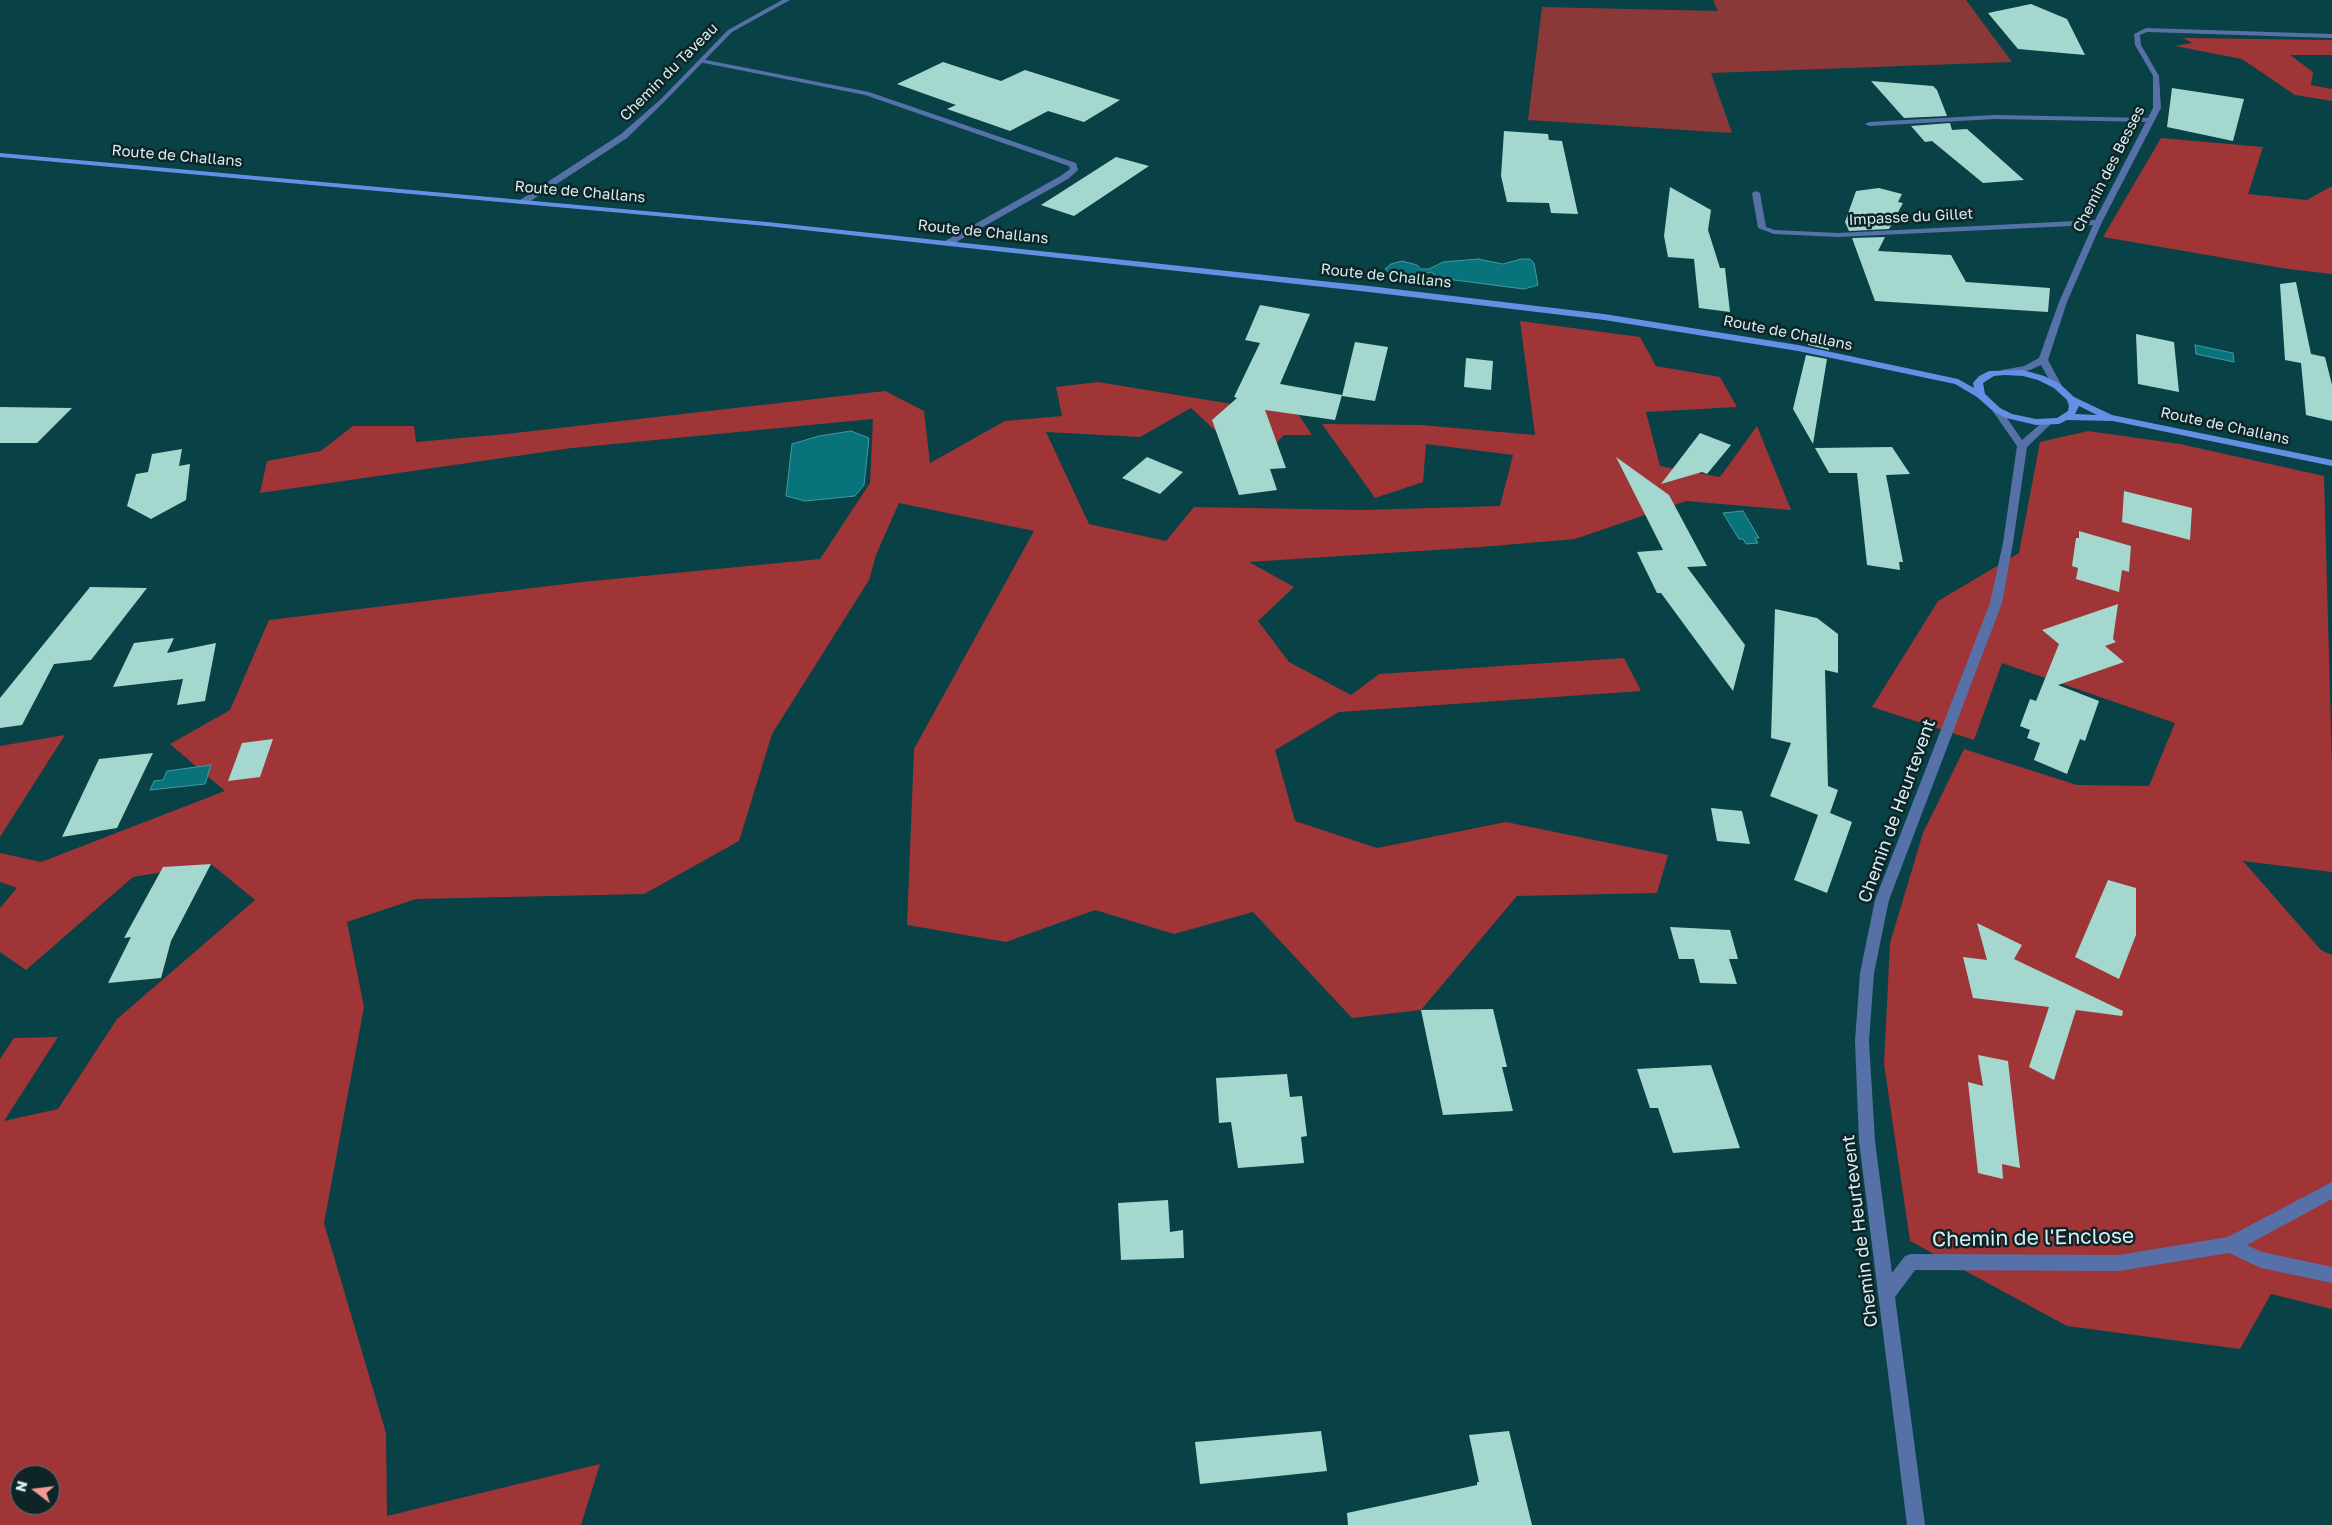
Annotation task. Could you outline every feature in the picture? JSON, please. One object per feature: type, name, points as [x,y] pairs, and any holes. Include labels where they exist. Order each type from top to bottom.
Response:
[{"type":"main road","name":"Route de Challans","points":[[0,155],[523,202],[948,243],[1604,317],[1769,343],[1958,382],[1980,395],[1997,410],[2022,420],[2048,422],[2067,417],[2113,418],[2332,463]]},
{"type":"main road","name":"Route de Challans","points":[[1958,382],[1982,378],[1992,373],[2023,373],[2041,378],[2057,386],[2071,399],[2113,418]]},
{"type":"main road","points":[[1980,395],[1978,383],[1982,378]]},
{"type":"main road","points":[[2067,417],[2072,412],[2074,406],[2071,399]]},
{"type":"street","name":"Chemin du Taveau","points":[[523,202],[624,136],[663,100],[730,31],[787,0]]},
{"type":"street","name":"Chemin des Besses","points":[[2043,360],[2062,302],[2098,222],[2157,108],[2156,76],[2138,44],[2137,34],[2146,30],[2332,36]]},
{"type":"street","points":[[701,62],[867,93],[1073,165],[1074,170],[1065,178],[948,243]]},
{"type":"street","points":[[1869,124],[1995,117],[2150,120]]},
{"type":"street","name":"Impasse du Gillet","points":[[1756,193],[1762,228],[1774,232],[1838,235],[2098,222]]},
{"type":"street","points":[[2005,372],[2026,368],[2043,360],[2057,386]]},
{"type":"street","points":[[1997,410],[2022,446],[2048,422]]},
{"type":"street","name":"Chemin de Heurtevent","points":[[1916,1525],[1867,1141],[1862,1041],[1867,973],[1882,900],[1996,603],[2008,543],[2022,446]]},
{"type":"street","name":"Chemin de l'Enclose","points":[[1886,1295],[1911,1262],[2119,1263],[2230,1245],[2332,1190]]},
{"type":"street","points":[[2230,1245],[2261,1260],[2332,1276]]},
{"type":"shaded area","points":[[1713,0],[1966,0],[2012,62],[1711,73],[1732,133],[1528,120],[1542,7],[1718,11]]},
{"type":"shaded area","points":[[2183,38],[2332,40],[2332,55],[2290,55],[2313,72],[2311,85],[2332,89],[2332,101],[2295,95],[2242,59],[2175,46],[2192,43]]},
{"type":"shaded area","points":[[2161,138],[2263,147],[2248,194],[2307,200],[2332,186],[2332,274],[2288,269],[2103,237]]},
{"type":"shaded area","points":[[1520,321],[1640,337],[1656,366],[1720,377],[1737,407],[1646,412],[1660,466],[1720,477],[1757,426],[1791,510],[1686,501],[1575,539],[1249,562],[1294,587],[1258,621],[1289,662],[1351,695],[1379,674],[1624,658],[1641,691],[1339,712],[1275,750],[1295,821],[1377,848],[1506,822],[1668,855],[1657,893],[1517,896],[1421,1010],[1352,1018],[1253,912],[1174,934],[1095,910],[1006,942],[907,925],[914,749],[1034,531],[899,503],[876,555],[869,580],[772,734],[739,841],[644,894],[416,899],[347,922],[364,1007],[324,1223],[386,1433],[387,1516],[600,1464],[581,1525],[0,1525],[0,1059],[14,1038],[58,1037],[4,1121],[58,1109],[117,1019],[255,900],[211,864],[133,877],[26,970],[0,952],[0,908],[17,888],[0,882],[0,853],[41,862],[225,791],[170,744],[230,710],[269,620],[582,582],[820,559],[870,483],[873,419],[572,448],[260,493],[267,461],[321,451],[353,426],[414,426],[416,442],[506,434],[885,391],[924,411],[930,463],[1005,421],[1062,416],[1056,387],[1098,382],[1299,415],[1312,435],[1284,435],[1272,447],[1234,448],[1191,408],[1140,437],[1046,432],[1089,524],[1166,541],[1194,507],[1362,510],[1500,506],[1513,455],[1426,444],[1423,482],[1375,498],[1322,424],[1421,425],[1535,435]]},
{"type":"shaded area","points":[[2088,431],[2180,444],[2324,476],[2332,766],[2332,872],[2243,861],[2321,950],[2332,955],[2332,1309],[2271,1294],[2240,1349],[2067,1326],[1910,1241],[1884,1064],[1890,943],[1923,833],[1964,749],[2077,785],[2149,786],[2175,723],[2002,663],[1974,740],[1872,707],[1938,601],[2019,553],[2040,442]]},
{"type":"shaded area","points":[[65,735],[0,837],[0,746]]},
{"type":"water","points":[[1478,259],[1503,264],[1521,259],[1530,259],[1534,263],[1538,285],[1524,289],[1439,278],[1431,272],[1416,276],[1390,274],[1385,269],[1391,264],[1402,261],[1417,265],[1421,269],[1429,269],[1443,262]]},
{"type":"water","points":[[2195,345],[2233,353],[2234,362],[2196,354]]},
{"type":"water","points":[[851,431],[869,438],[864,485],[855,496],[805,501],[786,496],[792,444],[819,436]]},
{"type":"water","points":[[1743,511],[1759,538],[1755,538],[1758,543],[1746,544],[1743,539],[1739,539],[1723,513]]},
{"type":"water","points":[[211,765],[205,784],[150,790],[154,781],[163,780],[167,771]]},
{"type":"building","points":[[2031,4],[2067,19],[2085,55],[2018,49],[1988,13]]},
{"type":"building","points":[[943,62],[1001,81],[1025,70],[1120,100],[1084,122],[1048,111],[1010,131],[947,109],[956,105],[897,84]]},
{"type":"building","points":[[1871,81],[1933,86],[1937,90],[1947,116],[1904,118]]},
{"type":"building","points":[[2172,88],[2244,99],[2233,141],[2167,127]]},
{"type":"building","points":[[1950,123],[1952,130],[1967,129],[2024,180],[1983,183],[1932,141],[1925,142],[1911,126]]},
{"type":"building","points":[[1504,131],[1548,134],[1549,140],[1562,141],[1578,214],[1551,213],[1549,203],[1507,202],[1501,176]]},
{"type":"building","points":[[1116,157],[1149,166],[1074,216],[1041,205]]},
{"type":"building","points":[[1670,187],[1711,210],[1708,230],[1720,268],[1725,268],[1730,312],[1699,308],[1694,259],[1668,257],[1664,236]]},
{"type":"building","points":[[1879,188],[1902,194],[1898,202],[1903,203],[1889,229],[1849,231],[1845,222],[1856,191]]},
{"type":"building","points":[[1885,237],[1878,251],[1951,255],[1966,282],[2050,288],[2048,312],[1875,301],[1852,238]]},
{"type":"building","points":[[2296,282],[2311,354],[2325,357],[2332,385],[2332,421],[2306,415],[2301,363],[2285,360],[2280,284]]},
{"type":"building","points":[[1260,305],[1310,314],[1280,384],[1342,395],[1335,420],[1265,410],[1286,468],[1270,469],[1277,490],[1239,495],[1212,420],[1237,398],[1234,397],[1260,343],[1245,340]]},
{"type":"building","points":[[2136,334],[2174,342],[2179,392],[2138,384]]},
{"type":"building","points":[[1811,336],[1830,340],[1829,350],[1808,345]]},
{"type":"building","points":[[1355,342],[1388,347],[1375,401],[1342,396]]},
{"type":"building","points":[[1806,355],[1827,359],[1813,444],[1793,409]]},
{"type":"building","points":[[1466,358],[1493,361],[1491,390],[1464,387]]},
{"type":"building","points":[[0,407],[72,408],[37,443],[0,443]]},
{"type":"building","points":[[1700,433],[1731,445],[1707,474],[1702,472],[1661,484]]},
{"type":"building","points":[[1892,447],[1910,474],[1886,475],[1903,562],[1899,562],[1900,570],[1867,565],[1857,473],[1829,473],[1815,448]]},
{"type":"building","points":[[182,449],[179,466],[190,464],[186,500],[151,519],[127,506],[136,474],[148,472],[152,454]]},
{"type":"building","points":[[1147,457],[1183,472],[1160,494],[1122,478]]},
{"type":"building","points":[[1616,457],[1669,495],[1707,566],[1687,567],[1745,645],[1733,691],[1661,593],[1657,593],[1637,552],[1663,550]]},
{"type":"building","points":[[2124,491],[2192,508],[2190,540],[2122,522]]},
{"type":"building","points":[[2079,531],[2131,546],[2129,572],[2122,570],[2119,592],[2076,579],[2078,568],[2072,566],[2076,538],[2079,538]]},
{"type":"building","points":[[90,587],[147,588],[91,660],[54,664],[22,725],[0,728],[0,698]]},
{"type":"building","points":[[2118,604],[2113,639],[2116,642],[2105,646],[2124,662],[2058,685],[2099,701],[2085,741],[2080,739],[2067,774],[2034,760],[2040,743],[2027,738],[2030,730],[2020,726],[2030,699],[2036,701],[2059,644],[2042,630]]},
{"type":"building","points":[[1775,609],[1817,618],[1838,634],[1838,673],[1825,670],[1828,786],[1838,790],[1830,813],[1852,822],[1827,893],[1794,880],[1818,815],[1770,796],[1791,743],[1771,738]]},
{"type":"building","points":[[174,638],[167,653],[216,643],[205,701],[177,705],[183,679],[113,687],[134,643]]},
{"type":"building","points":[[273,739],[260,777],[228,781],[242,743]]},
{"type":"building","points":[[153,753],[117,828],[62,837],[99,759]]},
{"type":"building","points":[[1711,808],[1742,811],[1750,844],[1717,841]]},
{"type":"building","points":[[211,864],[171,941],[161,978],[108,983],[131,937],[124,938],[163,867]]},
{"type":"building","points":[[2108,880],[2136,888],[2136,935],[2119,979],[2075,957]]},
{"type":"building","points":[[1977,923],[2022,945],[2014,959],[2123,1011],[2122,1016],[2076,1010],[2054,1080],[2029,1067],[2049,1007],[1973,998],[1963,957],[1987,960]]},
{"type":"building","points":[[1670,927],[1730,930],[1738,959],[1729,959],[1737,984],[1700,983],[1694,959],[1679,959]]},
{"type":"building","points":[[1493,1009],[1507,1067],[1502,1067],[1513,1111],[1443,1115],[1421,1010]]},
{"type":"building","points":[[1978,1055],[2008,1061],[2020,1168],[2002,1164],[2003,1179],[1978,1173],[1968,1082],[1983,1086]]},
{"type":"building","points":[[1711,1065],[1740,1148],[1673,1153],[1658,1108],[1650,1108],[1637,1069]]},
{"type":"building","points":[[1287,1074],[1290,1097],[1302,1096],[1307,1136],[1301,1137],[1304,1163],[1238,1168],[1231,1122],[1219,1123],[1216,1078]]},
{"type":"building","points":[[1168,1200],[1170,1232],[1183,1230],[1184,1258],[1121,1260],[1118,1203]]},
{"type":"building","points":[[1321,1431],[1327,1471],[1200,1484],[1195,1442]]},
{"type":"building","points":[[1509,1431],[1532,1525],[1348,1525],[1347,1513],[1477,1485],[1477,1482],[1479,1482],[1469,1435]]}]
